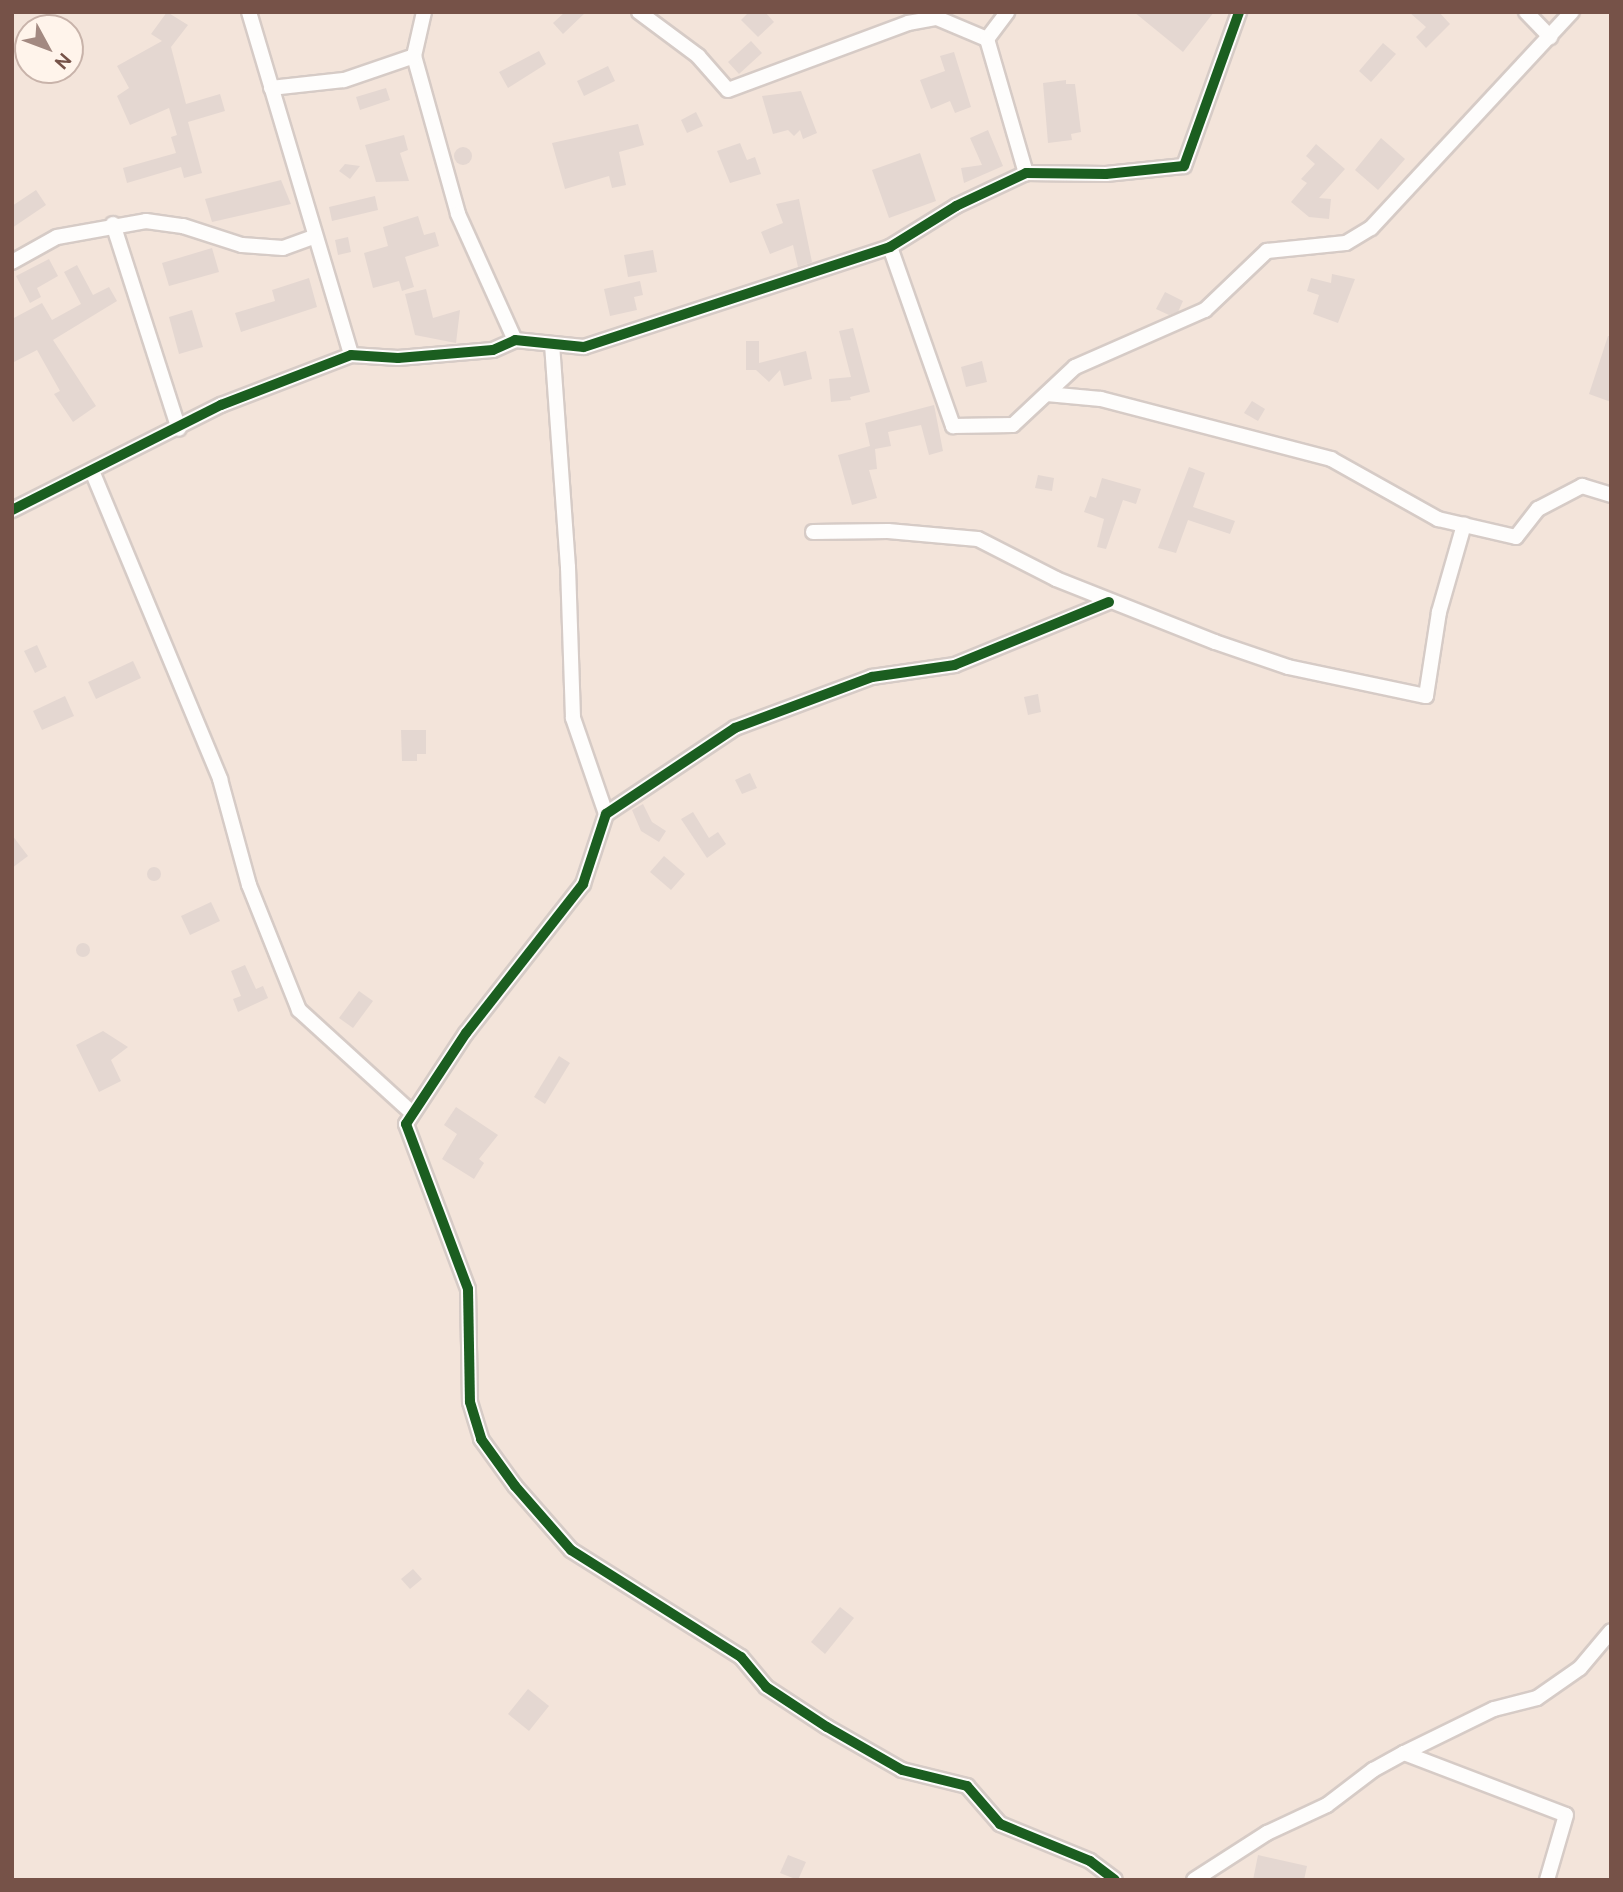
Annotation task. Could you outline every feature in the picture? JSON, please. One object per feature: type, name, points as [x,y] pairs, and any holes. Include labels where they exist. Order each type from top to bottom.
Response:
[{"type":"street","points":[[249,12],[351,355]]},
{"type":"street","points":[[424,12],[414,57],[458,214],[515,340]]},
{"type":"street","points":[[639,12],[698,56],[728,90],[908,23],[937,18],[987,39]]},
{"type":"street","points":[[987,39],[1007,12]]},
{"type":"street","points":[[12,510],[179,429],[221,405],[351,355],[398,358],[493,350],[515,340],[584,347],[890,247],[956,206],[1026,173],[1106,174],[1184,166],[1239,12]]},
{"type":"street","points":[[1526,12],[1550,37]]},
{"type":"street","points":[[890,247],[953,426],[1013,425],[1075,367],[1205,310],[1267,251],[1346,243],[1371,228],[1572,12]]},
{"type":"street","points":[[987,39],[1026,173]]},
{"type":"street","points":[[271,88],[344,80],[414,57]]},
{"type":"street","points":[[12,262],[57,237],[113,224],[146,221],[183,226],[264,247],[283,248],[314,237]]},
{"type":"street","points":[[113,224],[179,429]]},
{"type":"street","points":[[551,344],[568,567],[573,718],[606,814],[583,884],[466,1033],[411,1112],[406,1124],[424,1180],[468,1289],[470,1402],[481,1440],[515,1486],[571,1549],[741,1657],[766,1687],[827,1727],[902,1770],[967,1786],[1000,1824],[1080,1856],[1115,1880]]},
{"type":"street","points":[[1047,394],[1101,399],[1331,459],[1438,519],[1516,537],[1538,509],[1582,486],[1611,495]]},
{"type":"street","points":[[92,471],[220,779],[249,885],[299,1010],[411,1112]]},
{"type":"street","points":[[813,532],[888,531],[978,539],[1109,602],[1288,667],[1426,696],[1438,612],[1464,525]]},
{"type":"street","points":[[606,814],[735,728],[872,677],[955,666],[1109,602]]},
{"type":"street","points":[[1194,1880],[1267,1833],[1327,1805],[1373,1770],[1404,1753],[1494,1709],[1537,1698],[1580,1668],[1611,1631]]},
{"type":"street","points":[[1404,1753],[1566,1815],[1546,1880]]},
{"type":"shaded area","points":[[12,12],[1611,12],[1611,1880],[12,1880]]},
{"type":"building","points":[[167,12],[188,25],[171,47],[186,104],[220,94],[225,111],[188,122],[202,173],[184,178],[181,167],[127,183],[123,168],[176,153],[171,137],[177,135],[169,108],[130,125],[117,96],[129,88],[117,66],[162,41],[151,34]]},
{"type":"building","points":[[565,12],[586,12],[563,34],[553,23]]},
{"type":"building","points":[[749,12],[765,12],[774,22],[758,37],[741,20]]},
{"type":"building","points":[[1134,12],[1214,12],[1183,52]]},
{"type":"building","points":[[1409,12],[1439,12],[1450,24],[1426,48],[1416,37],[1426,27]]},
{"type":"building","points":[[751,41],[762,53],[739,74],[728,62]]},
{"type":"building","points":[[1383,43],[1396,54],[1371,82],[1359,71]]},
{"type":"building","points":[[539,51],[546,64],[508,88],[499,72]]},
{"type":"building","points":[[954,52],[971,107],[955,113],[950,101],[931,109],[920,80],[945,71],[940,56]]},
{"type":"building","points":[[608,66],[615,81],[584,96],[577,81]]},
{"type":"building","points":[[1066,80],[1066,84],[1075,84],[1081,132],[1071,134],[1072,140],[1048,143],[1043,83]]},
{"type":"building","points":[[386,88],[390,100],[360,110],[356,97]]},
{"type":"building","points":[[801,91],[817,133],[803,139],[800,130],[794,136],[788,130],[773,134],[762,96]]},
{"type":"building","points":[[696,112],[703,126],[687,133],[681,120]]},
{"type":"building","points":[[638,124],[644,145],[619,152],[626,185],[612,188],[609,176],[565,189],[552,143]]},
{"type":"building","points":[[988,130],[1003,166],[964,183],[961,168],[982,165],[970,138]]},
{"type":"building","points":[[404,135],[408,150],[400,153],[409,181],[376,182],[365,145]]},
{"type":"building","points":[[1381,138],[1405,159],[1378,190],[1355,170]]},
{"type":"building","points":[[740,143],[747,160],[755,157],[761,174],[730,183],[717,151]]},
{"type":"building","points":[[1316,144],[1345,169],[1319,198],[1331,199],[1329,219],[1309,217],[1291,202],[1307,183],[1301,179],[1315,164],[1306,156]]},
{"type":"building","points":[[463,147],[469,150],[472,156],[469,162],[463,165],[457,162],[454,156],[457,150]]},
{"type":"building","points":[[920,153],[936,201],[889,218],[872,170]]},
{"type":"building","points":[[345,164],[360,166],[350,179],[339,171]]},
{"type":"building","points":[[281,180],[291,204],[212,222],[205,199]]},
{"type":"building","points":[[36,190],[46,205],[12,228],[12,206]]},
{"type":"building","points":[[375,196],[378,210],[332,221],[329,207]]},
{"type":"building","points":[[799,199],[812,262],[798,267],[793,245],[770,254],[761,232],[783,223],[776,204]]},
{"type":"building","points":[[418,216],[424,235],[435,232],[439,246],[405,257],[414,287],[402,291],[399,281],[373,288],[364,253],[388,246],[383,227]]},
{"type":"building","points":[[348,237],[351,252],[338,255],[335,240]]},
{"type":"building","points":[[212,248],[219,272],[169,286],[162,263]]},
{"type":"building","points":[[653,250],[657,272],[628,277],[624,255]]},
{"type":"building","points":[[49,259],[58,276],[37,288],[41,297],[30,303],[16,276]]},
{"type":"building","points":[[77,265],[93,295],[109,287],[117,301],[53,340],[96,406],[73,422],[54,394],[60,391],[37,350],[12,363],[12,319],[42,303],[52,320],[81,304],[64,272]]},
{"type":"building","points":[[1332,274],[1355,279],[1338,323],[1313,314],[1319,295],[1307,291],[1311,278],[1331,283]]},
{"type":"building","points":[[309,278],[317,307],[241,332],[235,313],[275,301],[272,290]]},
{"type":"building","points":[[640,281],[643,295],[634,297],[637,310],[610,316],[604,289]]},
{"type":"building","points":[[426,289],[433,318],[460,310],[456,343],[415,335],[405,294]]},
{"type":"building","points":[[1165,292],[1183,301],[1178,312],[1169,315],[1156,309]]},
{"type":"building","points":[[192,310],[203,347],[179,354],[169,317]]},
{"type":"building","points":[[853,328],[870,392],[850,397],[851,400],[831,402],[829,379],[851,377],[839,331]]},
{"type":"building","points":[[1608,336],[1611,336],[1611,402],[1589,394]]},
{"type":"building","points":[[746,341],[759,341],[759,363],[806,351],[812,379],[784,386],[780,370],[769,382],[756,370],[746,370]]},
{"type":"building","points":[[982,361],[987,382],[966,387],[961,367]]},
{"type":"building","points":[[1252,401],[1265,409],[1258,421],[1244,413]]},
{"type":"building","points":[[934,405],[943,451],[929,455],[921,425],[888,432],[891,446],[875,449],[877,469],[869,470],[877,498],[852,505],[838,455],[870,446],[865,423]]},
{"type":"building","points":[[1189,467],[1205,473],[1193,507],[1235,521],[1230,534],[1188,520],[1176,553],[1158,548]]},
{"type":"building","points":[[1038,475],[1054,478],[1052,491],[1035,488]]},
{"type":"building","points":[[1102,478],[1141,489],[1136,504],[1123,500],[1106,549],[1097,547],[1104,519],[1084,512],[1090,496],[1096,498]]},
{"type":"building","points":[[37,645],[47,667],[35,673],[24,651]]},
{"type":"building","points":[[133,661],[141,678],[96,699],[88,682]]},
{"type":"building","points":[[1038,694],[1041,712],[1028,715],[1024,697]]},
{"type":"building","points":[[65,696],[74,716],[42,730],[33,711]]},
{"type":"building","points":[[401,730],[426,730],[426,754],[417,754],[417,761],[402,761]]},
{"type":"building","points":[[750,773],[757,788],[742,794],[735,780]]},
{"type":"building","points":[[643,804],[652,822],[666,831],[659,842],[641,831],[632,810]]},
{"type":"building","points":[[693,812],[709,838],[718,832],[726,844],[707,858],[681,819]]},
{"type":"building","points":[[12,835],[28,856],[12,868]]},
{"type":"building","points":[[664,856],[685,874],[671,890],[650,872]]},
{"type":"building","points":[[151,867],[157,867],[161,874],[157,881],[151,881],[147,877],[147,871]]},
{"type":"building","points":[[211,902],[220,921],[190,935],[181,916]]},
{"type":"building","points":[[80,943],[86,943],[90,950],[86,957],[80,957],[76,953],[76,947]]},
{"type":"building","points":[[245,965],[256,989],[263,986],[268,998],[238,1012],[233,999],[241,996],[231,971]]},
{"type":"building","points":[[359,991],[373,1001],[353,1028],[339,1018]]},
{"type":"building","points":[[103,1031],[128,1047],[111,1060],[121,1081],[99,1092],[76,1045]]},
{"type":"building","points":[[559,1056],[570,1063],[545,1104],[534,1097]]},
{"type":"building","points":[[456,1107],[498,1135],[479,1159],[484,1163],[474,1179],[442,1159],[457,1134],[444,1125]]},
{"type":"building","points":[[413,1569],[422,1579],[410,1589],[401,1579]]},
{"type":"building","points":[[840,1607],[854,1618],[825,1654],[811,1642]]},
{"type":"building","points":[[528,1689],[549,1706],[529,1731],[508,1714]]},
{"type":"building","points":[[788,1855],[806,1862],[798,1880],[780,1873]]},
{"type":"building","points":[[1258,1855],[1307,1866],[1304,1880],[1253,1880]]},
{"type":"cycle path","points":[[12,510],[221,405],[351,355],[398,358],[493,350],[515,340],[584,347],[890,247],[956,206],[1026,173],[1106,174],[1184,166],[1239,12]]},
{"type":"cycle path","points":[[1109,602],[955,665],[872,677],[735,728],[606,814],[583,884],[466,1033],[406,1124],[468,1289],[470,1402],[481,1439],[515,1486],[571,1550],[741,1657],[766,1687],[827,1727],[902,1770],[967,1786],[1000,1824],[1090,1861],[1115,1880]]}]
